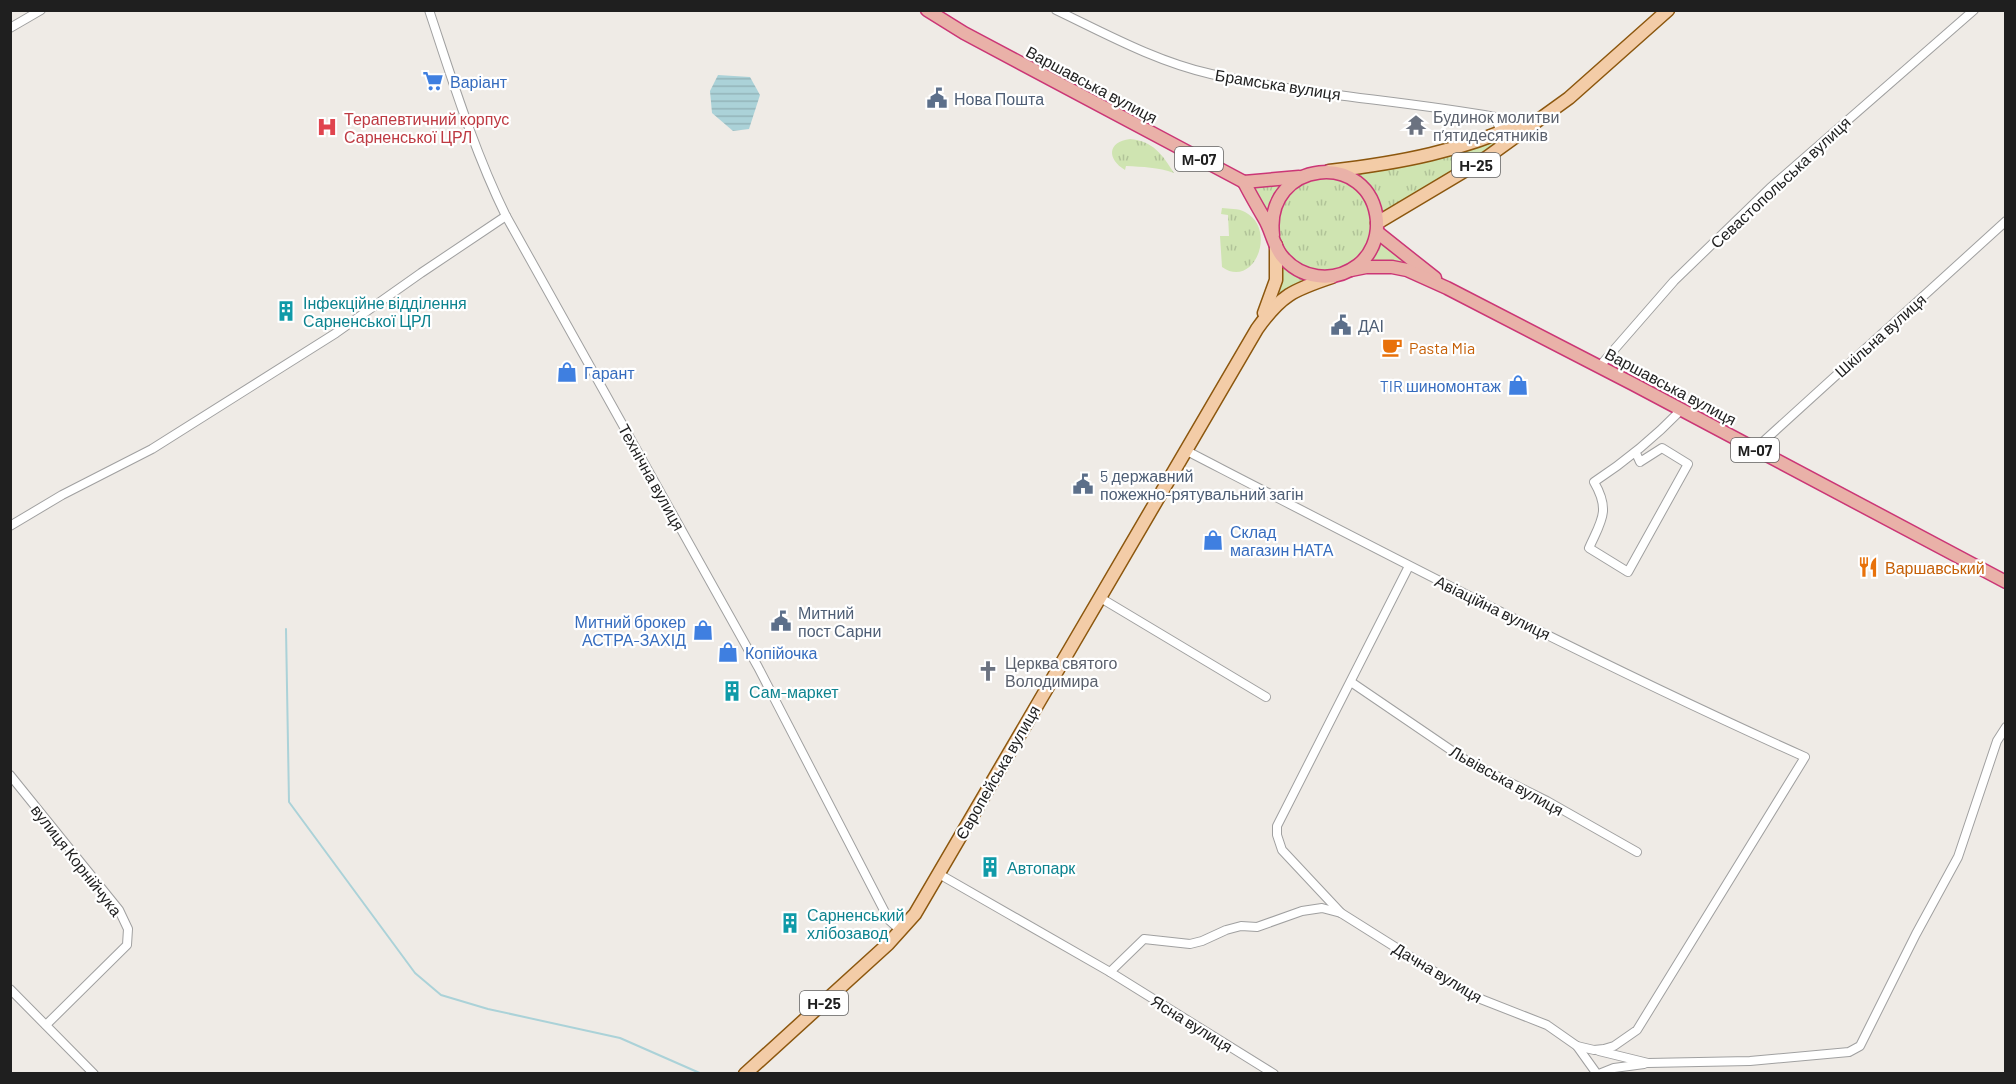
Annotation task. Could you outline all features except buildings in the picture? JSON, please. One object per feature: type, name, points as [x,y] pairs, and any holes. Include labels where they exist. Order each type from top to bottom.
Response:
[{"type":"highway","name":"Варшавська вулиця","points":[[927,10],[964,33],[1244,182]]},
{"type":"highway","name":"М-07","points":[[1320,172],[1335,172],[1345,176],[1365,191],[1376,212],[1377,228],[1447,288],[1407,270],[1378,266],[1351,270],[1333,276],[1317,277],[1296,269],[1285,259],[1244,182],[1300,177],[1320,172]]},
{"type":"highway","name":"Н-25","points":[[1274,240],[1272,217],[1279,196],[1300,177]]},
{"type":"highway","points":[[1351,270],[1366,257],[1373,246],[1377,228]]},
{"type":"highway","name":"Варшавська вулиця","points":[[1447,288],[2006,582]]},
{"type":"main road","name":"Н-25","points":[[1377,228],[1486,158],[1569,98],[1668,10]]},
{"type":"main road","name":"Н-25","points":[[1320,172],[1399,162],[1456,149],[1544,114],[1569,98]]},
{"type":"main road","name":"Європейська вулиця","points":[[1257,329],[1276,280],[1274,240]]},
{"type":"main road","name":"Європейська вулиця","points":[[746,1074],[901,931],[915,914],[1257,329],[1282,298],[1305,286],[1333,276]]},
{"type":"street","points":[[10,28],[41,10]]},
{"type":"street","name":"Технічна вулиця","points":[[429,10],[479,155],[506,216],[758,667],[889,920],[901,931]]},
{"type":"street","name":"Брамська вулиця","points":[[1056,10],[1173,63],[1210,74],[1495,117],[1501,132]]},
{"type":"street","name":"Севастопольська вулиця","points":[[1599,367],[1674,281],[1770,188],[1974,10]]},
{"type":"street","points":[[10,526],[62,495],[152,449],[336,333],[506,216]]},
{"type":"street","name":"Шкільна вулиця","points":[[1754,450],[2006,221]]},
{"type":"street","points":[[1636,453],[1640,462],[1662,448],[1688,464],[1628,572],[1589,548],[1604,513],[1603,496],[1594,482],[1636,453],[1681,410]]},
{"type":"street","name":"Авіаційна вулиця","points":[[1185,450],[1409,566],[1699,709],[1805,757],[1637,1030],[1614,1046],[1594,1050]]},
{"type":"street","points":[[1341,913],[1282,850],[1277,835],[1277,826],[1409,566]]},
{"type":"street","points":[[1099,597],[1266,697]]},
{"type":"street","name":"Львівська вулиця","points":[[1351,682],[1467,761],[1547,801],[1637,852]]},
{"type":"street","points":[[1577,1046],[1598,1074],[1614,1068],[1648,1063],[1750,1061],[1849,1052],[1860,1046],[1916,934],[1958,857],[1997,741],[2006,727]]},
{"type":"street","name":"вулиця Корнійчука","points":[[10,775],[120,910],[128,929],[127,945],[46,1026]]},
{"type":"street","points":[[939,874],[1110,972]]},
{"type":"street","name":"Дачна вулиця","points":[[1110,972],[1144,939],[1190,944],[1226,930],[1241,926],[1257,927],[1302,911],[1322,908],[1341,913],[1473,996],[1547,1025],[1577,1046],[1648,1063]]},
{"type":"street","name":"Ясна вулиця","points":[[1110,972],[1274,1074]]},
{"type":"street","points":[[10,989],[94,1074]]},
{"type":"green space","points":[[1543,114],[1377,223],[1377,233],[1426,270],[1392,267],[1333,277],[1269,312],[1276,245],[1244,182],[1399,162]]},
{"type":"green space","points":[[1130,139],[1145,142],[1151,146],[1174,173],[1156,168],[1126,166],[1125,170],[1119,166],[1112,151],[1117,144]]},
{"type":"green space","points":[[1222,208],[1245,212],[1255,220],[1260,231],[1261,243],[1258,255],[1244,270],[1234,272],[1222,267],[1220,236],[1229,236],[1228,215],[1221,214]]},
{"type":"water","points":[[718,75],[750,77],[760,95],[749,129],[733,131],[712,113],[710,91]]},
{"type":"waterway","points":[[1473,10],[1485,10]]},
{"type":"waterway","points":[[286,629],[289,802],[415,973],[441,995],[488,1009],[620,1038],[702,1074]]},
{"type":"place","name":"Варіант","points":[[433,81]]},
{"type":"place","name":"Нова Пошта","points":[[937,98]]},
{"type":"place","name":"Будинок молитви п’ятидесятників","points":[[1416,125]]},
{"type":"place","name":"Терапевтичний корпус Сарненської ЦРЛ","points":[[327,127]]},
{"type":"place","name":"Інфекційне відділення Сарненської ЦРЛ","points":[[286,311]]},
{"type":"place","name":"ДАІ","points":[[1341,325]]},
{"type":"place","name":"Pasta Mia","points":[[1392,347]]},
{"type":"place","name":"Гарант","points":[[567,372]]},
{"type":"place","name":"TIR шиномонтаж","points":[[1518,385]]},
{"type":"place","name":"5 державний пожежно-рятувальний загін","points":[[1083,484]]},
{"type":"place","name":"Склад магазин НАТА","points":[[1213,540]]},
{"type":"place","name":"Варшавський","points":[[1868,567]]},
{"type":"place","name":"Митний пост Сарни","points":[[781,621]]},
{"type":"place","name":"Митний брокер АСТРА-ЗАХІД","points":[[703,630]]},
{"type":"place","name":"Копійочка","points":[[728,652]]},
{"type":"place","name":"Церква святого Володимира","points":[[988,671]]},
{"type":"place","name":"Сам-маркет","points":[[732,691]]},
{"type":"place","name":"Автопарк","points":[[990,867]]},
{"type":"place","name":"Сарненський хлібозавод","points":[[790,923]]}]
